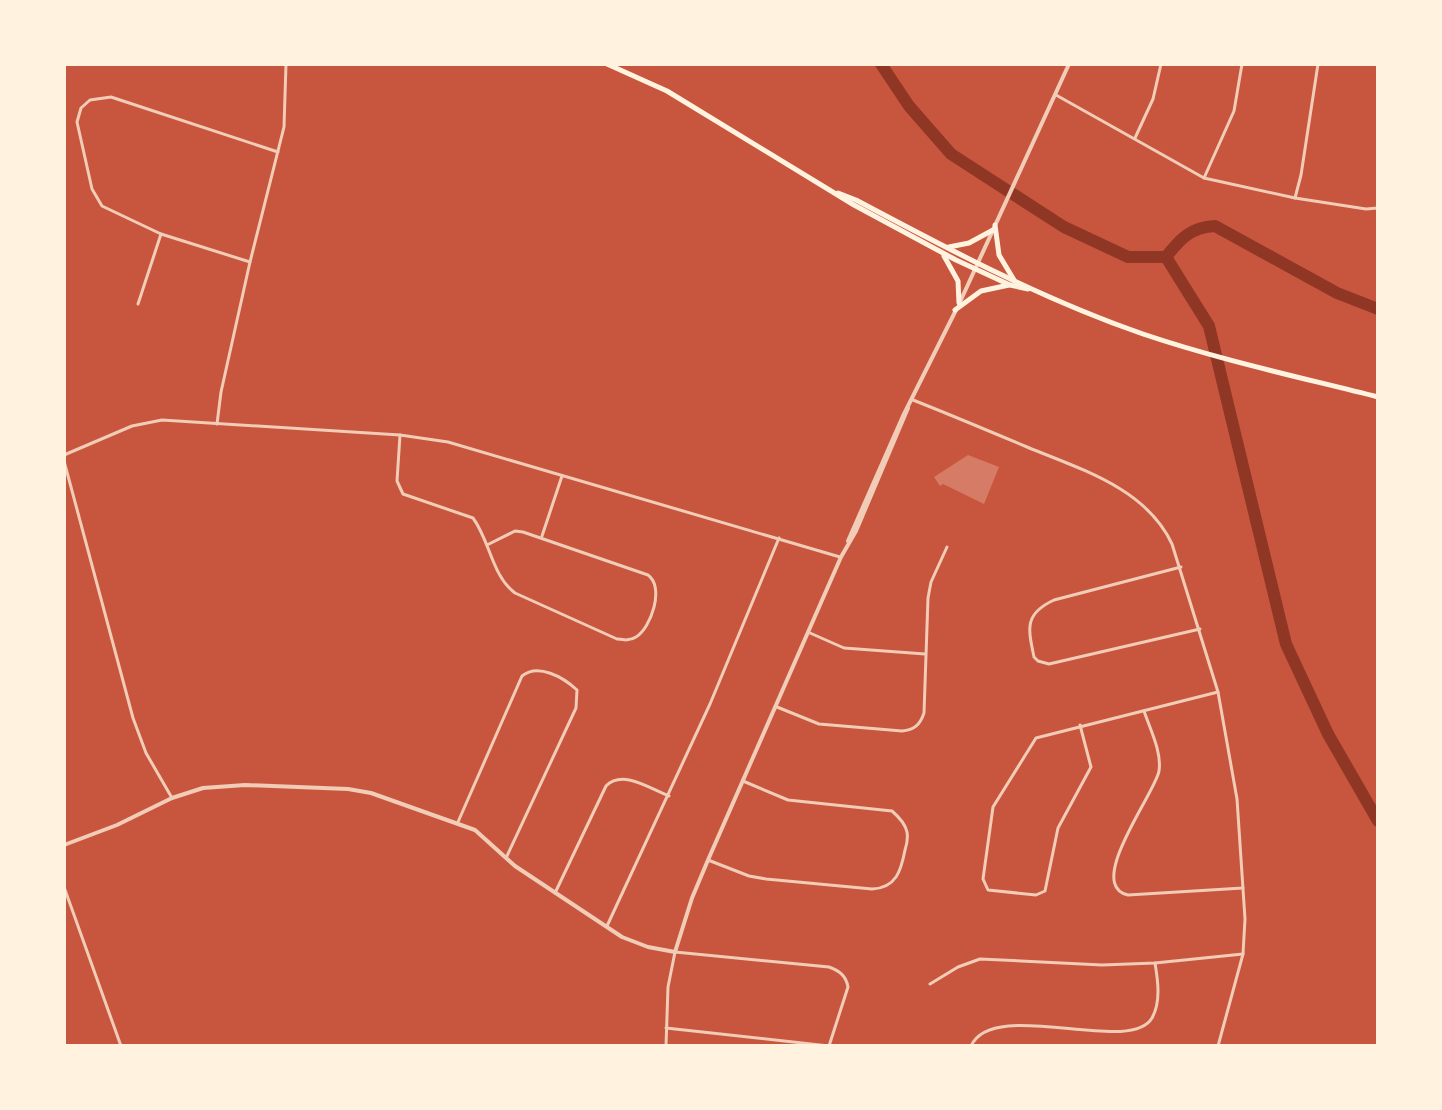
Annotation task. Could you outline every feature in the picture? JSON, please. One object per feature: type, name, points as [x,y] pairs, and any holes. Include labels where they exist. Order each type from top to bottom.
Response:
[{"type":"main road","points":[[607,64],[667,91],[854,205],[976,267],[1143,334],[1251,367],[1378,397]]},
{"type":"main road","points":[[838,193],[948,247],[976,267]]},
{"type":"main road","points":[[948,247],[969,243],[994,227],[999,255],[1012,282]]},
{"type":"main road","points":[[940,251],[955,274],[959,303]]},
{"type":"main road","points":[[955,310],[981,291],[1012,282]]},
{"type":"street","points":[[217,424],[221,392],[250,262],[278,152],[286,109],[286,64]]},
{"type":"street","points":[[666,1046],[668,987],[692,898],[841,557],[856,531],[906,419],[908,408],[1069,64]]},
{"type":"street","points":[[1135,138],[1153,99],[1161,64]]},
{"type":"street","points":[[1204,178],[1234,111],[1242,64]]},
{"type":"street","points":[[1295,198],[1318,64]]},
{"type":"street","points":[[1056,95],[1204,178],[1295,198],[1378,208]]},
{"type":"street","points":[[250,262],[161,234],[108,211],[96,197],[77,122],[81,108],[90,100],[111,97],[278,152]]},
{"type":"street","points":[[138,304],[161,234]]},
{"type":"street","points":[[913,400],[1116,486],[1165,529],[1181,567],[1218,692],[1237,799],[1243,888],[1243,954],[1218,1046]]},
{"type":"street","points":[[64,455],[146,422],[162,420],[400,435],[448,442],[841,557]]},
{"type":"street","points":[[400,435],[397,481],[403,494],[419,502],[467,515],[477,524],[506,587],[617,639],[627,641],[642,632],[656,598],[658,588],[654,578],[542,536],[515,531],[487,545]]},
{"type":"street","points":[[64,461],[133,718],[146,753],[172,798]]},
{"type":"street","points":[[542,536],[562,476]]},
{"type":"street","points":[[607,927],[669,796],[779,538]]},
{"type":"street","points":[[777,707],[819,724],[912,730],[921,722],[931,582],[947,547]]},
{"type":"street","points":[[1181,567],[1043,605],[1034,613],[1030,623],[1034,657],[1049,664],[1200,629]]},
{"type":"street","points":[[810,633],[844,648],[925,654]]},
{"type":"street","points":[[458,822],[522,676],[536,670],[571,684],[577,690],[576,708],[506,858]]},
{"type":"street","points":[[1080,725],[1091,767],[1058,828],[1045,891],[1036,895],[988,890],[983,879],[992,814],[1036,738],[1080,725],[1218,692]]},
{"type":"street","points":[[1144,711],[1160,767],[1155,784],[1121,844],[1115,887],[1121,894],[1128,895],[1243,888]]},
{"type":"street","points":[[555,893],[606,786],[612,780],[625,778],[669,796]]},
{"type":"street","points":[[708,860],[749,876],[872,889],[893,882],[901,872],[908,835],[900,818],[892,811],[788,800],[743,781]]},
{"type":"street","points":[[64,845],[117,825],[172,798],[203,788],[245,785],[348,789],[380,795],[475,830],[506,858],[555,893],[622,937],[648,947],[829,967],[839,971],[847,980],[848,987],[829,1046],[666,1028]]},
{"type":"street","points":[[64,887],[121,1046]]},
{"type":"street","points":[[64,918],[73,915]]},
{"type":"street","points":[[930,984],[958,967],[980,959],[1102,965],[1243,954]]},
{"type":"street","points":[[971,1046],[975,1037],[983,1031],[1003,1025],[1097,1031],[1142,1027],[1153,1016],[1157,998],[1155,963]]},
{"type":"building","points":[[968,455],[999,467],[984,504],[943,484],[940,486],[934,477]]},
{"type":"waterway","points":[[881,64],[909,106],[951,154],[1064,227],[1128,257],[1166,257],[1209,326],[1286,644],[1328,734],[1378,821]]},
{"type":"waterway","points":[[1166,257],[1187,235],[1215,226],[1337,293],[1378,309]]}]
